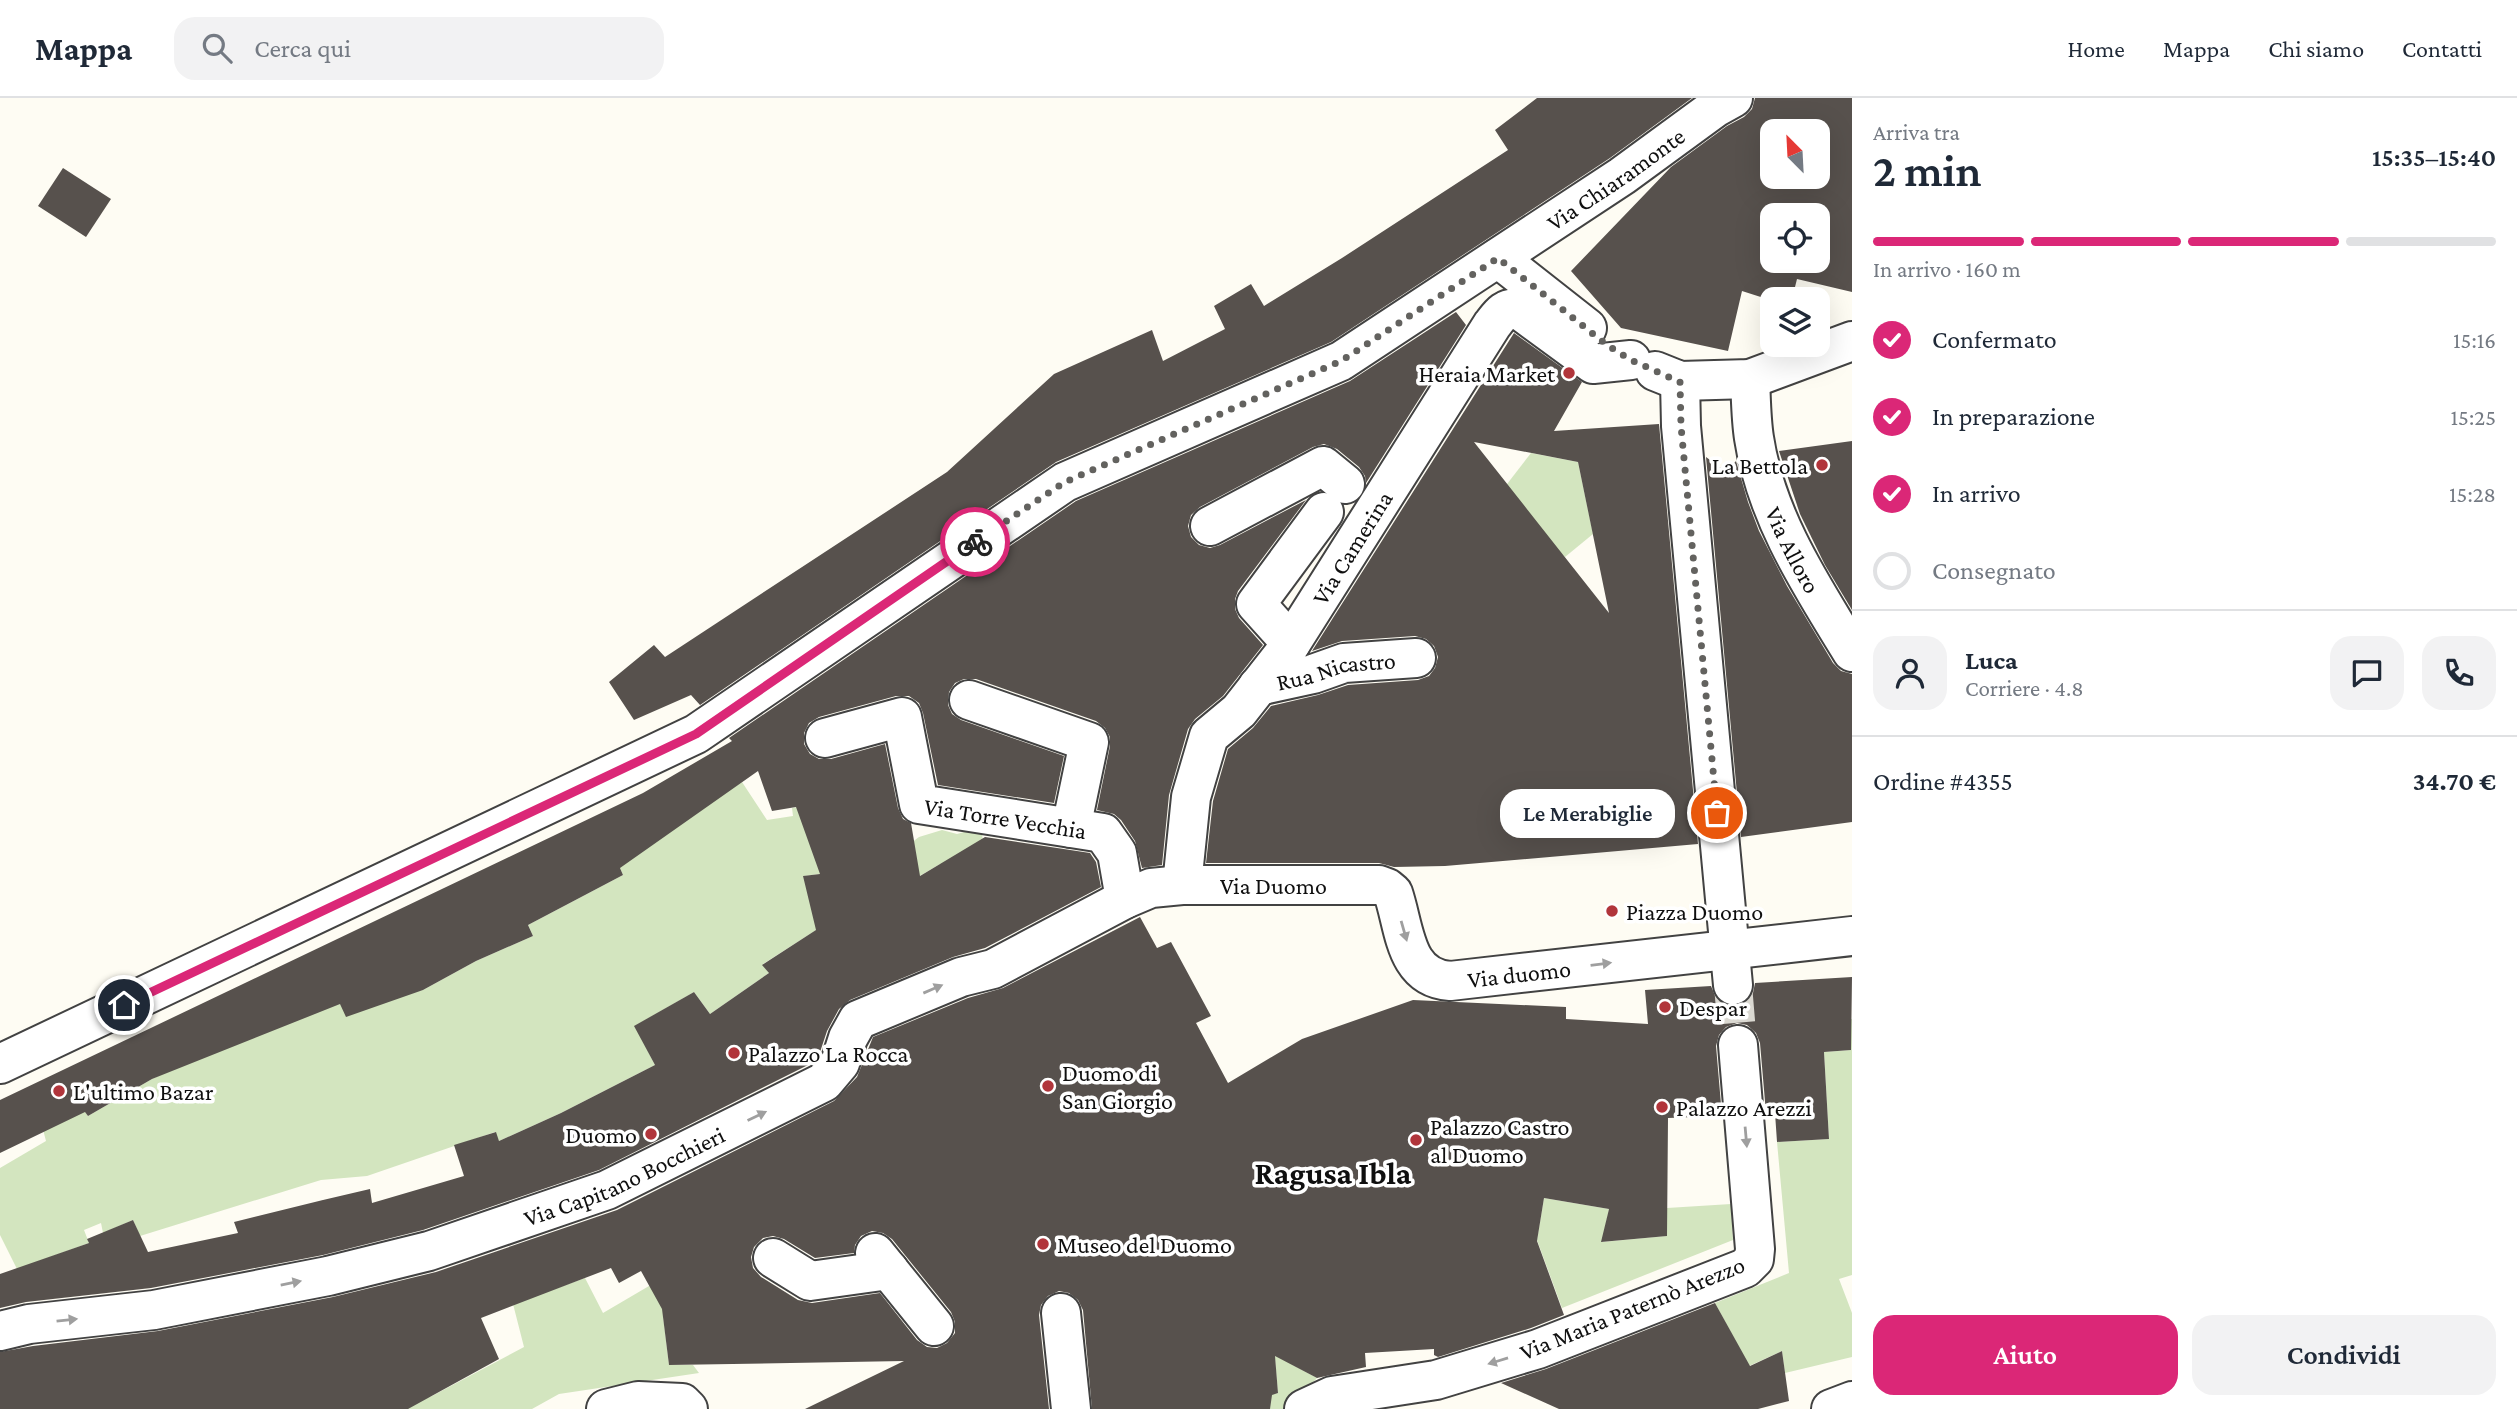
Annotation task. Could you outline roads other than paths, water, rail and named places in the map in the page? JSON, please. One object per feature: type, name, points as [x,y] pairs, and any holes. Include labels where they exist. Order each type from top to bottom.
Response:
[{"type":"street","name":"Via Chiaramonte","points":[[0,1064],[696,734],[1065,482],[1341,361],[1622,176],[1715,108],[1733,98]]},
{"type":"street","points":[[1498,258],[1607,345],[1631,360],[1680,382],[1750,379],[1852,341]]},
{"type":"street","name":"Via Camerina","points":[[1182,885],[1191,797],[1209,736],[1239,711],[1290,643],[1492,325],[1503,312],[1510,307],[1518,309],[1593,364],[1631,360]]},
{"type":"street","name":"Via Alloro","points":[[1750,379],[1754,438],[1765,486],[1797,562],[1852,652]]},
{"type":"street","points":[[1680,382],[1681,426],[1731,967],[1852,936]]},
{"type":"street","points":[[1210,526],[1323,466],[1335,498],[1256,604],[1290,643]]},
{"type":"street","name":"Rua Nicastro","points":[[1258,686],[1313,674],[1344,663],[1416,658]]},
{"type":"street","points":[[969,699],[1089,742],[1071,828]]},
{"type":"street","name":"Via Torre Vecchia","points":[[825,738],[902,717],[919,804],[1103,833],[1117,853],[1125,899]]},
{"type":"street","name":"Via Duomo","points":[[1182,885],[1366,885]]},
{"type":"street","name":"Via Capitano Bocchieri","points":[[0,1331],[29,1324],[154,1310],[328,1276],[429,1251],[607,1190],[824,1082],[840,1063],[848,1038],[858,1020],[961,977],[993,970],[1125,899],[1151,888],[1182,885]]},
{"type":"street","name":"Via duomo","points":[[1366,885],[1379,885],[1393,893],[1410,953],[1417,966],[1426,975],[1437,980],[1731,967]]},
{"type":"street","name":"Via Maria Paternò Arezzo","points":[[1304,1409],[1332,1396],[1436,1380],[1538,1349],[1745,1268],[1754,1259],[1755,1249],[1738,1045]]},
{"type":"street","points":[[773,1258],[810,1280],[882,1261],[934,1326]]},
{"type":"street","points":[[1061,1313],[1071,1409]]},
{"type":"street","points":[[606,1409],[638,1401],[682,1403],[688,1409]]},
{"type":"street","points":[[1831,1409],[1852,1401]]},
{"type":"tunnel","points":[[1733,985],[1738,1045]]},
{"type":"place","name":"Heraia Market","points":[[1569,373]]},
{"type":"place","name":"La Bettola","points":[[1822,465]]},
{"type":"place","name":"Le Merabiglie","points":[[1717,813]]},
{"type":"place","name":"Piazza Duomo","points":[[1612,911]]},
{"type":"place","name":"Despar","points":[[1665,1007]]},
{"type":"place","name":"Palazzo La Rocca","points":[[734,1053]]},
{"type":"place","name":"Duomo di San Giorgio","points":[[1048,1086]]},
{"type":"place","name":"L'ultimo Bazar","points":[[59,1091]]},
{"type":"place","name":"Palazzo Arezzi","points":[[1662,1107]]},
{"type":"place","name":"Duomo","points":[[651,1134]]},
{"type":"place","name":"Palazzo Castro al Duomo","points":[[1416,1140]]},
{"type":"place","name":"Museo del Duomo","points":[[1043,1244]]},
{"type":"district","name":"Ragusa Ibla","points":[[1333,1173]]}]
